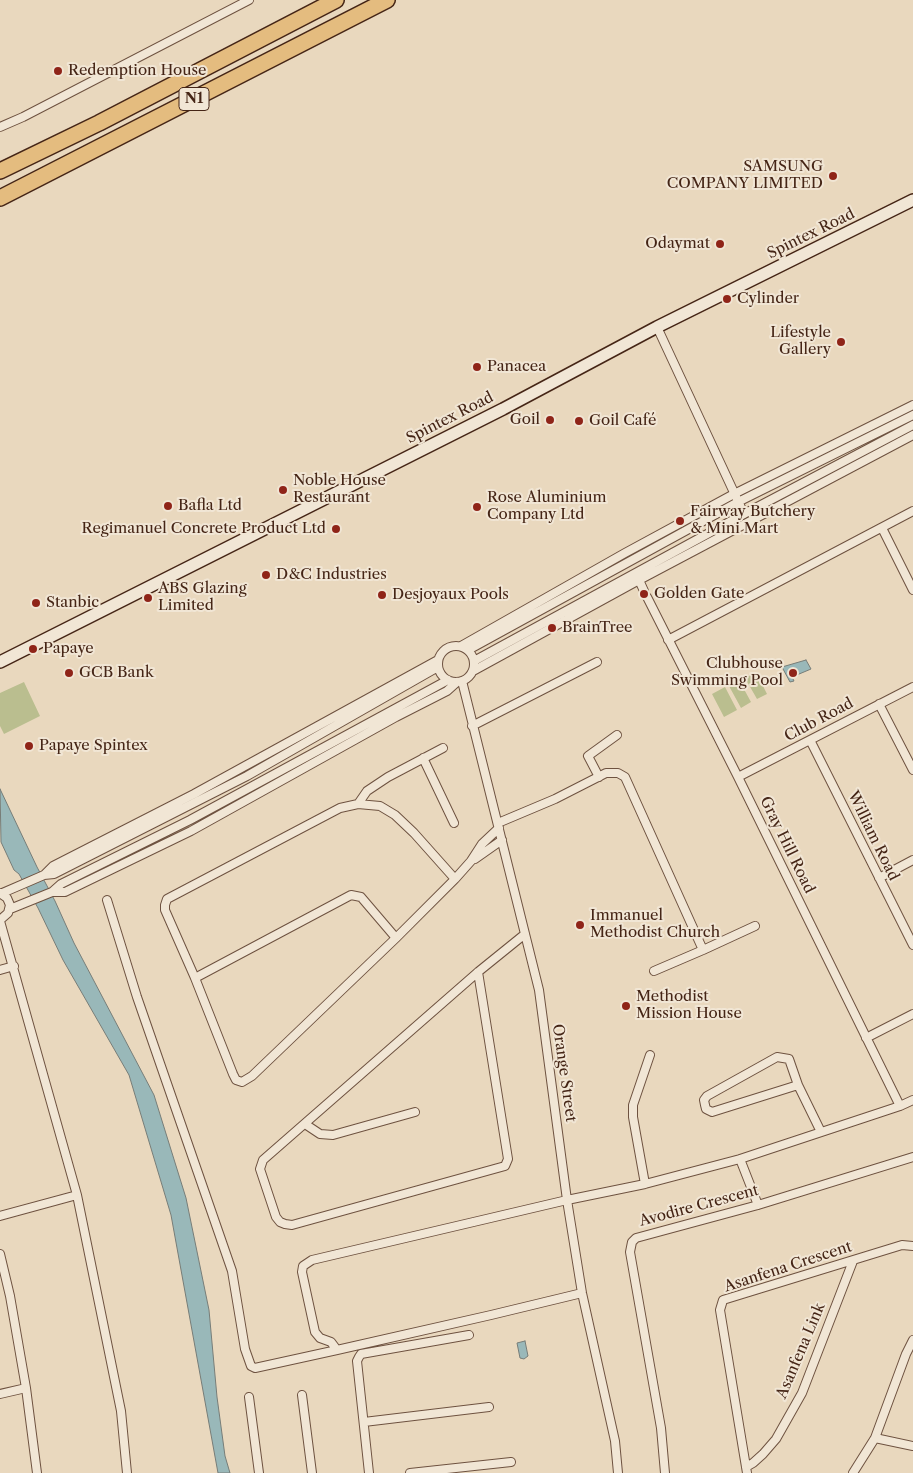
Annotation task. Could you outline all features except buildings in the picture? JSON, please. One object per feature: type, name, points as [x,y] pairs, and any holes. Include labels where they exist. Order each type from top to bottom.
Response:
[{"type":"highway","name":"N1","points":[[0,171],[99,124],[336,0]]},
{"type":"highway","name":"N1","points":[[0,198],[387,0]]},
{"type":"main road","name":"Spintex Road","points":[[0,662],[503,409],[657,327],[913,200]]},
{"type":"street","points":[[0,127],[23,117],[249,0]]},
{"type":"street","points":[[657,327],[744,514]]},
{"type":"street","points":[[464,648],[626,553],[734,494],[913,405]]},
{"type":"street","points":[[0,894],[44,875],[53,866],[194,794],[438,663],[445,650],[453,646],[464,648],[738,502],[913,415]]},
{"type":"street","points":[[474,661],[913,424]]},
{"type":"street","points":[[52,892],[65,892],[191,831],[396,717],[447,691],[468,678],[473,671],[913,434]]},
{"type":"street","points":[[668,640],[913,511]]},
{"type":"street","points":[[882,528],[913,590]]},
{"type":"street","name":"Gray Hill Road","points":[[639,580],[900,1106]]},
{"type":"street","points":[[464,648],[474,661],[473,671]]},
{"type":"street","points":[[472,726],[597,662]]},
{"type":"street","points":[[438,663],[441,674],[448,680],[459,682]]},
{"type":"street","points":[[127,1473],[121,1411],[77,1195],[0,920],[6,916],[10,909],[52,892],[60,884],[190,820],[448,680]]},
{"type":"street","name":"Orange Street","points":[[459,682],[499,825],[539,990],[567,1200],[582,1293],[615,1441],[618,1473]]},
{"type":"street","name":"Club Road","points":[[738,777],[913,686]]},
{"type":"street","points":[[879,704],[913,770]]},
{"type":"street","points":[[599,777],[588,756],[617,735]]},
{"type":"street","name":"William Road","points":[[810,740],[913,944]]},
{"type":"street","points":[[358,804],[367,791],[388,777],[443,748]]},
{"type":"street","points":[[423,758],[454,823]]},
{"type":"street","points":[[454,879],[414,833],[395,815],[380,806],[358,804],[340,808],[167,899],[165,910],[236,1080],[242,1082],[252,1076],[396,938],[454,879],[471,861],[482,844],[499,825],[606,773],[618,773],[625,777],[703,950]]},
{"type":"street","points":[[471,861],[502,840]]},
{"type":"street","points":[[878,878],[913,860]]},
{"type":"street","points":[[0,894],[7,898],[10,909]]},
{"type":"street","points":[[195,978],[351,895],[360,897],[396,938]]},
{"type":"street","points":[[107,900],[137,997],[232,1271],[245,1349],[251,1366],[255,1368],[262,1367],[582,1293]]},
{"type":"street","points":[[654,971],[755,926]]},
{"type":"street","points":[[478,972],[508,1160],[507,1164],[503,1168],[292,1225],[285,1224],[276,1216],[260,1169],[268,1154],[305,1124],[478,972],[525,934]]},
{"type":"street","points":[[0,970],[14,966]]},
{"type":"street","points":[[866,1038],[913,1014]]},
{"type":"street","points":[[645,1184],[633,1116],[633,1105],[650,1055]]},
{"type":"street","points":[[798,1085],[712,1112],[706,1109],[704,1100],[706,1096],[777,1056],[789,1059],[798,1085],[821,1132]]},
{"type":"street","points":[[337,1350],[331,1342],[320,1338],[315,1332],[302,1272],[303,1266],[312,1260],[567,1200],[645,1184],[740,1159],[913,1100]]},
{"type":"street","points":[[305,1124],[320,1134],[333,1135],[415,1112]]},
{"type":"street","name":"Avodire Crescent","points":[[665,1473],[661,1428],[630,1247],[632,1242],[636,1238],[758,1205],[913,1156]]},
{"type":"street","points":[[740,1159],[758,1205]]},
{"type":"street","points":[[0,1216],[77,1195]]},
{"type":"street","name":"Asanfena Crescent","points":[[746,1470],[720,1304],[727,1299],[902,1245],[913,1246]]},
{"type":"street","points":[[0,1254],[10,1296],[26,1388],[37,1473]]},
{"type":"street","name":"Asanfena Link","points":[[746,1470],[764,1454],[776,1438],[802,1393],[853,1261]]},
{"type":"street","points":[[0,1298],[10,1296]]},
{"type":"street","points":[[369,1473],[357,1360],[362,1354],[469,1335]]},
{"type":"street","points":[[853,1473],[875,1438],[913,1340]]},
{"type":"street","points":[[0,1394],[26,1388]]},
{"type":"street","points":[[302,1394],[312,1473]]},
{"type":"street","points":[[249,1397],[259,1473]]},
{"type":"street","points":[[364,1422],[489,1407]]},
{"type":"street","points":[[875,1438],[913,1446]]},
{"type":"street","points":[[410,1473],[512,1462]]},
{"type":"green space","points":[[756,672],[767,694],[757,699],[745,678]]},
{"type":"green space","points":[[739,680],[751,702],[741,708],[729,686]]},
{"type":"green space","points":[[24,682],[40,716],[4,734],[0,726],[0,693]]},
{"type":"green space","points":[[725,687],[737,710],[724,717],[712,694]]},
{"type":"water","name":"Clubhouse Swimming Pool","points":[[806,660],[811,669],[792,677],[794,681],[790,682],[782,667]]},
{"type":"water","points":[[0,789],[74,943],[154,1095],[186,1198],[209,1310],[217,1397],[225,1456],[230,1473],[218,1473],[171,1215],[129,1075],[63,960],[38,908],[19,874],[14,870],[1,842]]},
{"type":"water","points":[[525,1341],[528,1356],[524,1359],[520,1358],[517,1343]]},
{"type":"place","name":"Redemption House","points":[[58,71]]},
{"type":"place","name":"SAMSUNG COMPANY LIMITED","points":[[833,176]]},
{"type":"place","name":"Odaymat","points":[[720,244]]},
{"type":"place","name":"Cylinder","points":[[727,299]]},
{"type":"place","name":"Lifestyle Gallery","points":[[841,342]]},
{"type":"place","name":"Panacea","points":[[477,367]]},
{"type":"place","name":"Goil","points":[[550,420]]},
{"type":"place","name":"Goil Café","points":[[579,421]]},
{"type":"place","name":"Noble House Restaurant","points":[[283,490]]},
{"type":"place","name":"Bafla Ltd","points":[[168,506]]},
{"type":"place","name":"Rose Aluminium Company Ltd","points":[[477,507]]},
{"type":"place","name":"Fairway Butchery & Mini Mart","points":[[680,521]]},
{"type":"place","name":"Regimanuel Concrete Product Ltd","points":[[336,529]]},
{"type":"place","name":"D&C Industries","points":[[266,575]]},
{"type":"place","name":"Golden Gate","points":[[644,594]]},
{"type":"place","name":"Desjoyaux Pools","points":[[382,595]]},
{"type":"place","name":"ABS Glazing Limited","points":[[148,598]]},
{"type":"place","name":"Stanbic","points":[[36,603]]},
{"type":"place","name":"BrainTree","points":[[552,628]]},
{"type":"place","name":"Papaye","points":[[33,649]]},
{"type":"place","name":"GCB Bank","points":[[69,673]]},
{"type":"place","name":"Clubhouse Swimming Pool","points":[[793,673]]},
{"type":"place","name":"Papaye Spintex","points":[[29,746]]},
{"type":"place","name":"Immanuel Methodist Church","points":[[580,925]]},
{"type":"place","name":"Methodist Mission House","points":[[626,1006]]}]
